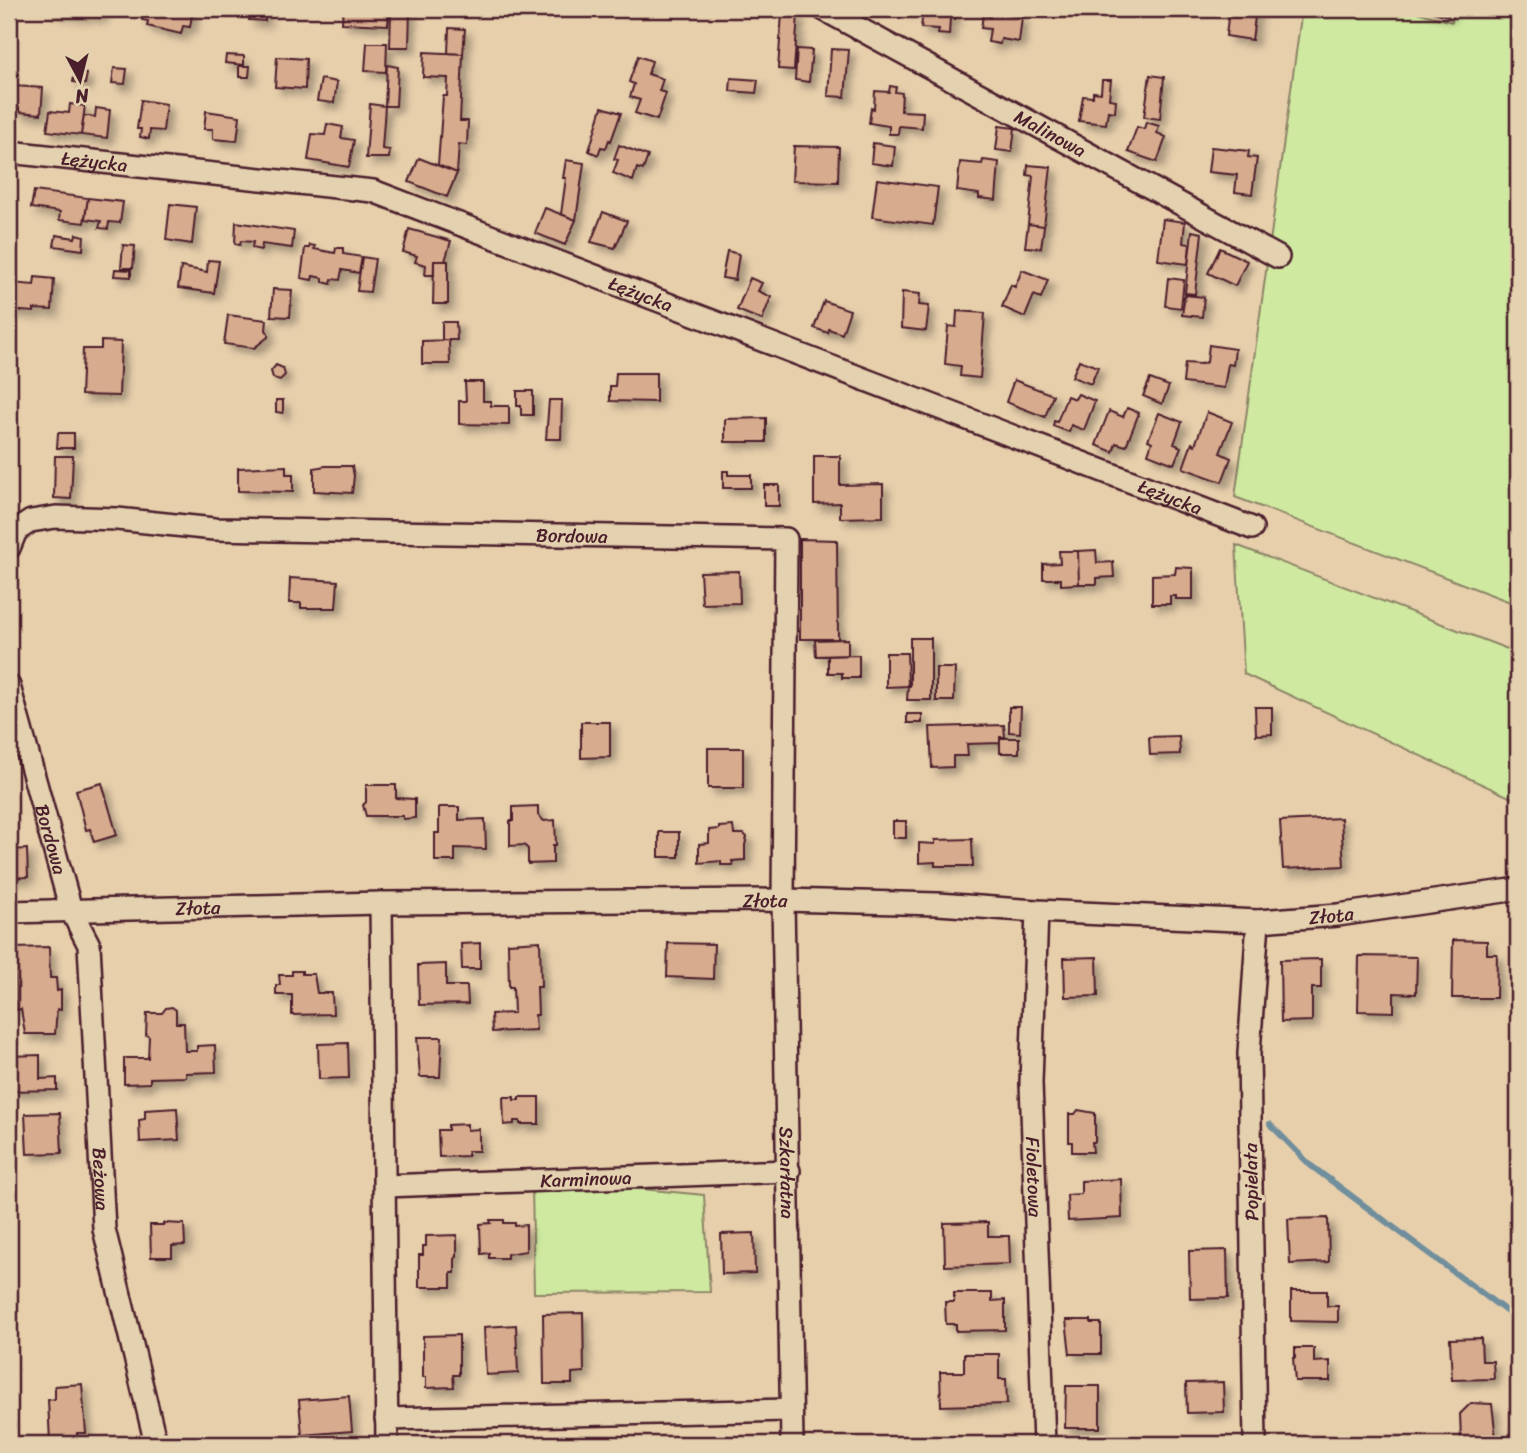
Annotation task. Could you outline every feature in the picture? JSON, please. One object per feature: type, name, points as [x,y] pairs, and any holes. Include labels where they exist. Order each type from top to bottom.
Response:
[{"type":"street","name":"Malinowa","points":[[823,9],[1278,257]]},
{"type":"street","name":"Łężycka","points":[[9,152],[373,191],[1252,528]]},
{"type":"street","name":"Bordowa","points":[[9,548],[16,531],[31,521],[56,517],[117,519],[214,529],[786,539],[783,900]]},
{"type":"street","name":"Bordowa","points":[[9,687],[71,910]]},
{"type":"street","name":"Złota","points":[[9,912],[381,903],[783,900],[938,904],[1258,921],[1338,915],[1518,889]]},
{"type":"street","name":"Szkarłatna","points":[[783,900],[792,1444]]},
{"type":"street","points":[[381,903],[387,1444]]},
{"type":"street","name":"Beżowa","points":[[71,910],[89,945],[104,1230],[156,1444]]},
{"type":"street","name":"Fioletowa","points":[[1037,911],[1031,1083],[1044,1444]]},
{"type":"street","name":"Popielata","points":[[1255,1444],[1250,1053],[1258,921]]},
{"type":"street","name":"Karminowa","points":[[385,1186],[789,1171]]},
{"type":"street","points":[[386,1419],[791,1410]]},
{"type":"green space","points":[[1302,9],[1406,9],[1452,22],[1454,9],[1518,9],[1518,605],[1235,497]]},
{"type":"green space","points":[[1236,545],[1518,653],[1518,801],[1244,674]]},
{"type":"green space","points":[[568,1182],[704,1195],[710,1292],[534,1293],[532,1184]]},
{"type":"building","points":[[83,9],[82,16],[49,11]]},
{"type":"building","points":[[83,9],[102,9],[101,17],[82,14]]},
{"type":"building","points":[[143,9],[193,9],[190,27],[183,26],[181,34],[147,26],[148,21],[142,20]]},
{"type":"building","points":[[250,9],[265,9],[265,21],[249,20]]},
{"type":"building","points":[[343,9],[389,9],[388,25],[342,23]]},
{"type":"building","points":[[391,9],[410,9],[409,47],[390,47]]},
{"type":"building","points":[[899,9],[954,9],[955,19],[950,18],[949,35],[938,34],[939,29],[921,28],[923,12]]},
{"type":"building","points":[[1229,9],[1256,9],[1252,40],[1226,36]]},
{"type":"building","points":[[1422,9],[1450,9],[1448,16]]},
{"type":"building","points":[[991,12],[1022,17],[1019,42],[1001,39],[1000,44],[988,42],[990,29],[981,28],[983,15],[990,17]]},
{"type":"building","points":[[782,13],[798,14],[794,70],[778,69]]},
{"type":"building","points":[[449,28],[465,29],[463,54],[448,53]]},
{"type":"building","points":[[367,43],[387,43],[386,72],[365,71]]},
{"type":"building","points":[[797,49],[812,50],[809,82],[795,80]]},
{"type":"building","points":[[831,49],[849,50],[845,97],[828,96]]},
{"type":"building","points":[[424,52],[463,54],[460,121],[468,121],[467,145],[459,144],[457,173],[438,165],[443,96],[447,96],[448,78],[423,77]]},
{"type":"building","points":[[226,55],[244,56],[244,65],[225,63]]},
{"type":"building","points":[[638,56],[652,61],[648,74],[663,79],[659,91],[666,93],[657,120],[635,113],[640,100],[630,97],[634,84],[629,82]]},
{"type":"building","points":[[277,57],[306,59],[305,89],[275,87]]},
{"type":"building","points":[[387,65],[398,67],[396,106],[385,106]]},
{"type":"building","points":[[239,66],[250,66],[249,77],[239,77]]},
{"type":"building","points":[[114,68],[127,69],[125,84],[112,83]]},
{"type":"building","points":[[75,72],[87,74],[85,84],[73,82]]},
{"type":"building","points":[[1150,75],[1164,77],[1160,119],[1144,117]]},
{"type":"building","points":[[731,78],[758,80],[756,93],[730,91]]},
{"type":"building","points":[[321,79],[337,82],[334,103],[317,101]]},
{"type":"building","points":[[1102,80],[1111,80],[1109,99],[1116,100],[1115,112],[1108,111],[1106,124],[1079,121],[1083,96],[1093,97],[1093,92],[1101,93]]},
{"type":"building","points":[[15,86],[43,88],[41,114],[19,112],[19,108],[13,107]]},
{"type":"building","points":[[890,86],[896,87],[895,92],[902,93],[901,111],[923,112],[922,128],[899,126],[898,134],[889,134],[889,126],[869,123],[871,108],[874,109],[875,91],[889,92]]},
{"type":"building","points":[[141,100],[166,104],[163,131],[150,130],[149,139],[140,137],[141,129],[137,129]]},
{"type":"building","points":[[70,104],[85,106],[81,135],[47,131],[50,111],[69,113]]},
{"type":"building","points":[[370,104],[385,106],[382,149],[390,150],[389,158],[366,158]]},
{"type":"building","points":[[602,107],[621,113],[611,141],[609,140],[606,148],[601,147],[598,155],[589,151]]},
{"type":"building","points":[[96,108],[110,110],[107,138],[81,135],[84,115],[95,117]]},
{"type":"building","points":[[206,111],[240,116],[237,141],[213,139],[213,129],[204,129]]},
{"type":"building","points":[[1146,122],[1159,126],[1157,133],[1166,137],[1157,162],[1128,152],[1137,127],[1144,129]]},
{"type":"building","points":[[327,124],[343,127],[341,138],[354,140],[349,167],[308,160],[312,134],[325,135]]},
{"type":"building","points":[[999,126],[1015,128],[1012,152],[996,150]]},
{"type":"building","points":[[873,143],[895,146],[893,166],[871,163]]},
{"type":"building","points":[[619,145],[648,156],[643,170],[637,168],[633,181],[613,173],[618,160],[614,159]]},
{"type":"building","points":[[794,146],[839,147],[838,182],[792,181]]},
{"type":"building","points":[[1211,147],[1249,151],[1248,157],[1257,158],[1252,194],[1235,192],[1237,175],[1208,172]]},
{"type":"building","points":[[419,158],[457,173],[447,197],[409,182]]},
{"type":"building","points":[[566,160],[584,163],[576,220],[561,214]]},
{"type":"building","points":[[983,160],[999,162],[996,200],[957,191],[960,162],[982,164]]},
{"type":"building","points":[[1028,165],[1051,167],[1044,226],[1028,224],[1033,176],[1027,175]]},
{"type":"building","points":[[877,179],[938,187],[933,225],[872,217]]},
{"type":"building","points":[[34,191],[88,198],[84,223],[59,220],[60,212],[31,208]]},
{"type":"building","points":[[88,198],[123,202],[120,223],[109,222],[108,229],[99,228],[101,221],[85,219]]},
{"type":"building","points":[[170,204],[196,207],[192,244],[166,240]]},
{"type":"building","points":[[545,208],[576,220],[565,245],[535,233]]},
{"type":"building","points":[[603,212],[627,221],[615,248],[591,242]]},
{"type":"building","points":[[1163,219],[1185,222],[1183,243],[1190,244],[1188,264],[1158,260]]},
{"type":"building","points":[[236,222],[294,231],[292,248],[262,244],[261,250],[252,248],[253,242],[241,241],[240,245],[235,244]]},
{"type":"building","points":[[1028,224],[1044,226],[1041,248],[1025,247]]},
{"type":"building","points":[[409,229],[451,241],[445,261],[434,261],[434,275],[425,275],[426,265],[415,262],[417,256],[403,252]]},
{"type":"building","points":[[1192,231],[1202,233],[1195,294],[1185,293]]},
{"type":"building","points":[[76,234],[84,236],[83,250],[54,246],[56,235],[75,238]]},
{"type":"building","points":[[123,245],[135,246],[133,268],[121,268]]},
{"type":"building","points":[[315,246],[314,249],[335,253],[336,248],[343,248],[343,254],[362,257],[359,273],[342,270],[340,280],[332,279],[331,284],[323,282],[323,278],[313,276],[312,280],[301,278],[305,248]]},
{"type":"building","points":[[1220,248],[1247,261],[1235,286],[1208,273]]},
{"type":"building","points":[[727,251],[739,254],[735,280],[722,278]]},
{"type":"building","points":[[362,257],[375,259],[370,292],[357,291]]},
{"type":"building","points":[[208,260],[219,261],[214,293],[178,288],[181,267],[207,272]]},
{"type":"building","points":[[434,261],[448,261],[448,304],[433,304]]},
{"type":"building","points":[[115,269],[131,270],[131,277],[114,276]]},
{"type":"building","points":[[1022,270],[1048,280],[1041,298],[1034,295],[1025,317],[1002,307],[1011,285],[1015,287]]},
{"type":"building","points":[[35,277],[54,279],[52,310],[9,310],[11,283],[34,285]]},
{"type":"building","points":[[750,278],[762,283],[758,291],[771,297],[762,320],[737,310]]},
{"type":"building","points":[[1168,278],[1184,280],[1181,308],[1165,306]]},
{"type":"building","points":[[273,289],[292,290],[290,317],[271,316]]},
{"type":"building","points":[[902,292],[920,294],[919,305],[929,306],[926,331],[901,328]]},
{"type":"building","points":[[1185,295],[1204,297],[1202,317],[1182,315]]},
{"type":"building","points":[[824,301],[850,310],[842,334],[829,329],[828,333],[814,328]]},
{"type":"building","points":[[957,311],[985,313],[980,378],[960,376],[961,366],[945,364],[948,326],[956,327]]},
{"type":"building","points":[[228,315],[267,320],[268,337],[254,348],[224,344]]},
{"type":"building","points":[[442,322],[456,322],[457,340],[442,340]]},
{"type":"building","points":[[449,340],[450,364],[422,364],[422,341]]},
{"type":"building","points":[[101,341],[121,342],[119,396],[81,395],[83,349],[101,349]]},
{"type":"building","points":[[1209,345],[1235,349],[1233,365],[1228,364],[1224,388],[1183,383],[1185,363],[1207,362]]},
{"type":"building","points":[[1079,360],[1098,367],[1091,384],[1072,377]]},
{"type":"building","points":[[276,365],[283,368],[285,375],[280,380],[273,378],[271,371]]},
{"type":"building","points":[[616,373],[656,373],[656,402],[610,401],[610,386],[615,386]]},
{"type":"building","points":[[1150,379],[1169,386],[1162,404],[1143,396]]},
{"type":"building","points":[[1014,380],[1053,395],[1045,417],[1006,402]]},
{"type":"building","points":[[465,382],[483,382],[483,401],[491,401],[491,406],[509,406],[509,425],[459,424],[459,401],[466,401]]},
{"type":"building","points":[[517,391],[533,391],[533,415],[521,415],[521,406],[517,406]]},
{"type":"building","points":[[1078,394],[1095,401],[1084,430],[1071,425],[1069,432],[1053,426],[1067,396],[1075,399]]},
{"type":"building","points":[[276,400],[283,400],[283,413],[276,412]]},
{"type":"building","points":[[549,400],[562,400],[561,439],[546,439]]},
{"type":"building","points":[[1127,408],[1139,413],[1126,446],[1116,443],[1113,452],[1096,445],[1109,411],[1123,417]]},
{"type":"building","points":[[1207,412],[1232,422],[1220,453],[1231,458],[1222,482],[1183,468]]},
{"type":"building","points":[[1159,413],[1182,422],[1174,444],[1181,447],[1174,464],[1148,454],[1152,442],[1148,440]]},
{"type":"building","points":[[766,418],[766,442],[725,442],[725,419]]},
{"type":"building","points":[[58,433],[74,433],[74,448],[57,448]]},
{"type":"building","points":[[55,456],[73,456],[71,499],[54,498]]},
{"type":"building","points":[[814,456],[840,456],[840,485],[883,484],[883,517],[840,518],[840,503],[814,504]]},
{"type":"building","points":[[286,466],[286,474],[293,474],[293,492],[238,491],[238,468]]},
{"type":"building","points":[[352,466],[352,493],[314,491],[314,468]]},
{"type":"building","points":[[723,471],[728,471],[728,475],[751,475],[751,488],[723,488]]},
{"type":"building","points":[[764,485],[779,485],[779,506],[764,506]]},
{"type":"building","points":[[800,539],[837,540],[838,639],[800,639]]},
{"type":"building","points":[[1096,550],[1097,563],[1113,562],[1114,577],[1097,578],[1097,584],[1079,584],[1078,551]]},
{"type":"building","points":[[1059,551],[1078,551],[1079,584],[1061,585],[1061,579],[1043,579],[1043,564],[1060,563]]},
{"type":"building","points":[[1176,567],[1193,568],[1193,599],[1176,599],[1176,596],[1170,596],[1170,604],[1152,604],[1152,575],[1175,574]]},
{"type":"building","points":[[739,571],[740,603],[702,604],[700,572]]},
{"type":"building","points":[[290,578],[338,581],[336,608],[301,608],[301,603],[289,603]]},
{"type":"building","points":[[910,638],[931,638],[931,700],[907,700],[910,686]]},
{"type":"building","points":[[848,639],[848,655],[816,656],[815,640]]},
{"type":"building","points":[[886,653],[907,653],[908,686],[886,687]]},
{"type":"building","points":[[859,655],[859,678],[842,678],[842,673],[828,673],[828,656]]},
{"type":"building","points":[[936,668],[955,668],[954,701],[936,701]]},
{"type":"building","points":[[1009,707],[1021,707],[1020,733],[1009,732]]},
{"type":"building","points":[[1255,707],[1272,707],[1272,734],[1256,735]]},
{"type":"building","points":[[907,714],[922,714],[922,723],[907,723]]},
{"type":"building","points":[[581,722],[610,722],[610,757],[581,758]]},
{"type":"building","points":[[1004,725],[1005,737],[1000,737],[1000,743],[967,744],[968,756],[953,756],[953,767],[932,768],[930,727]]},
{"type":"building","points":[[1179,736],[1180,754],[1150,755],[1149,737]]},
{"type":"building","points":[[1000,738],[1019,738],[1019,753],[1000,753]]},
{"type":"building","points":[[708,748],[743,748],[743,788],[708,788]]},
{"type":"building","points":[[102,783],[117,835],[94,842],[90,829],[86,830],[76,790]]},
{"type":"building","points":[[366,785],[396,785],[396,798],[415,799],[415,818],[366,816],[363,805],[366,802]]},
{"type":"building","points":[[538,806],[538,815],[544,821],[555,820],[556,845],[553,845],[553,863],[528,864],[528,849],[524,845],[510,846],[513,807]]},
{"type":"building","points":[[439,807],[459,807],[459,820],[485,819],[486,849],[455,848],[455,861],[435,861]]},
{"type":"building","points":[[1341,818],[1344,866],[1283,869],[1280,821]]},
{"type":"building","points":[[893,821],[906,821],[906,838],[893,838]]},
{"type":"building","points":[[733,826],[734,834],[744,834],[747,837],[745,860],[732,861],[733,865],[721,865],[721,861],[699,863],[699,844],[709,843],[709,830]]},
{"type":"building","points":[[659,832],[679,832],[679,857],[659,857]]},
{"type":"building","points":[[972,839],[973,866],[935,866],[935,862],[919,863],[919,843],[935,844],[935,840]]},
{"type":"building","points":[[27,849],[28,877],[9,878],[9,850]]},
{"type":"building","points":[[1453,940],[1487,941],[1487,954],[1497,954],[1496,998],[1452,998]]},
{"type":"building","points":[[540,941],[541,987],[537,987],[536,1030],[492,1032],[491,1014],[514,1013],[513,987],[509,987],[508,943]]},
{"type":"building","points":[[480,943],[480,969],[462,969],[461,944]]},
{"type":"building","points":[[668,943],[714,944],[713,979],[667,977]]},
{"type":"building","points":[[49,947],[50,978],[56,978],[57,991],[61,990],[61,1010],[57,1009],[55,1034],[25,1034],[21,1009],[16,1010],[15,948]]},
{"type":"building","points":[[1359,956],[1417,957],[1416,994],[1394,993],[1394,1012],[1358,1011]]},
{"type":"building","points":[[1097,957],[1098,996],[1065,997],[1064,958]]},
{"type":"building","points":[[1321,959],[1321,988],[1312,988],[1312,1021],[1281,1022],[1280,960]]},
{"type":"building","points":[[446,964],[446,986],[467,986],[468,1004],[419,1005],[418,965]]},
{"type":"building","points":[[292,971],[314,974],[317,993],[332,993],[333,1014],[292,1015],[292,995],[276,995],[276,985],[280,985],[279,975],[292,975]]},
{"type":"building","points":[[172,1007],[176,1010],[176,1023],[184,1023],[185,1051],[197,1051],[197,1046],[215,1045],[216,1072],[186,1073],[186,1077],[150,1078],[150,1083],[124,1084],[124,1058],[148,1058],[147,1013],[162,1013],[166,1008]]},
{"type":"building","points":[[417,1037],[442,1037],[440,1077],[420,1077]]},
{"type":"building","points":[[348,1043],[349,1078],[319,1079],[318,1044]]},
{"type":"building","points":[[40,1055],[40,1079],[57,1078],[57,1090],[9,1091],[9,1056]]},
{"type":"building","points":[[503,1097],[519,1100],[519,1097],[539,1097],[539,1124],[520,1124],[520,1121],[514,1121],[514,1124],[504,1125]]},
{"type":"building","points":[[177,1108],[179,1140],[140,1142],[139,1120],[145,1119],[145,1110]]},
{"type":"building","points":[[1078,1110],[1095,1113],[1093,1152],[1072,1152],[1072,1142],[1069,1142],[1069,1114],[1075,1114]]},
{"type":"building","points":[[60,1113],[62,1153],[27,1154],[25,1114]]},
{"type":"building","points":[[467,1124],[467,1130],[479,1129],[479,1151],[468,1151],[468,1156],[439,1157],[438,1130],[448,1130],[448,1125]]},
{"type":"building","points":[[1121,1179],[1122,1218],[1068,1221],[1067,1195],[1081,1194],[1081,1181]]},
{"type":"building","points":[[1328,1218],[1329,1262],[1290,1264],[1288,1219]]},
{"type":"building","points":[[490,1220],[504,1220],[504,1223],[515,1223],[515,1226],[526,1225],[526,1251],[507,1254],[507,1258],[489,1258],[489,1253],[481,1254],[480,1224],[491,1223]]},
{"type":"building","points":[[988,1222],[988,1236],[1009,1236],[1010,1264],[945,1266],[944,1223]]},
{"type":"building","points":[[184,1224],[185,1245],[172,1246],[172,1257],[151,1257],[150,1225]]},
{"type":"building","points":[[754,1233],[755,1273],[722,1274],[721,1234]]},
{"type":"building","points":[[457,1235],[457,1257],[455,1273],[451,1273],[451,1287],[419,1287],[419,1255],[423,1255],[426,1236]]},
{"type":"building","points":[[1227,1250],[1228,1298],[1190,1299],[1189,1251]]},
{"type":"building","points":[[1291,1291],[1327,1291],[1327,1306],[1338,1306],[1338,1322],[1291,1321]]},
{"type":"building","points":[[954,1293],[992,1293],[992,1301],[1005,1300],[1005,1330],[956,1331],[956,1324],[946,1324],[945,1302],[954,1302]]},
{"type":"building","points":[[583,1313],[584,1372],[572,1373],[572,1384],[544,1384],[543,1314]]},
{"type":"building","points":[[1066,1320],[1091,1320],[1091,1323],[1101,1323],[1101,1354],[1070,1354]]},
{"type":"building","points":[[516,1325],[518,1373],[486,1375],[484,1327]]},
{"type":"building","points":[[459,1335],[459,1375],[453,1375],[454,1387],[426,1388],[426,1377],[423,1377],[423,1336]]},
{"type":"building","points":[[1481,1338],[1482,1361],[1493,1361],[1494,1379],[1452,1380],[1450,1339]]},
{"type":"building","points":[[1295,1348],[1314,1348],[1314,1362],[1330,1361],[1330,1381],[1295,1381]]},
{"type":"building","points":[[964,1354],[999,1354],[999,1379],[1006,1379],[1007,1404],[941,1406],[940,1372],[964,1372]]},
{"type":"building","points":[[1223,1382],[1224,1412],[1187,1413],[1186,1383]]},
{"type":"building","points":[[82,1384],[86,1433],[77,1433],[77,1441],[50,1442],[48,1400],[55,1399],[55,1386]]},
{"type":"building","points":[[1066,1386],[1100,1386],[1100,1428],[1065,1428]]},
{"type":"building","points":[[349,1396],[352,1431],[302,1435],[299,1400]]},
{"type":"building","points":[[1471,1403],[1492,1404],[1496,1439],[1461,1439],[1460,1414]]},
{"type":"waterway","points":[[1270,1124],[1310,1165],[1518,1320]]}]
